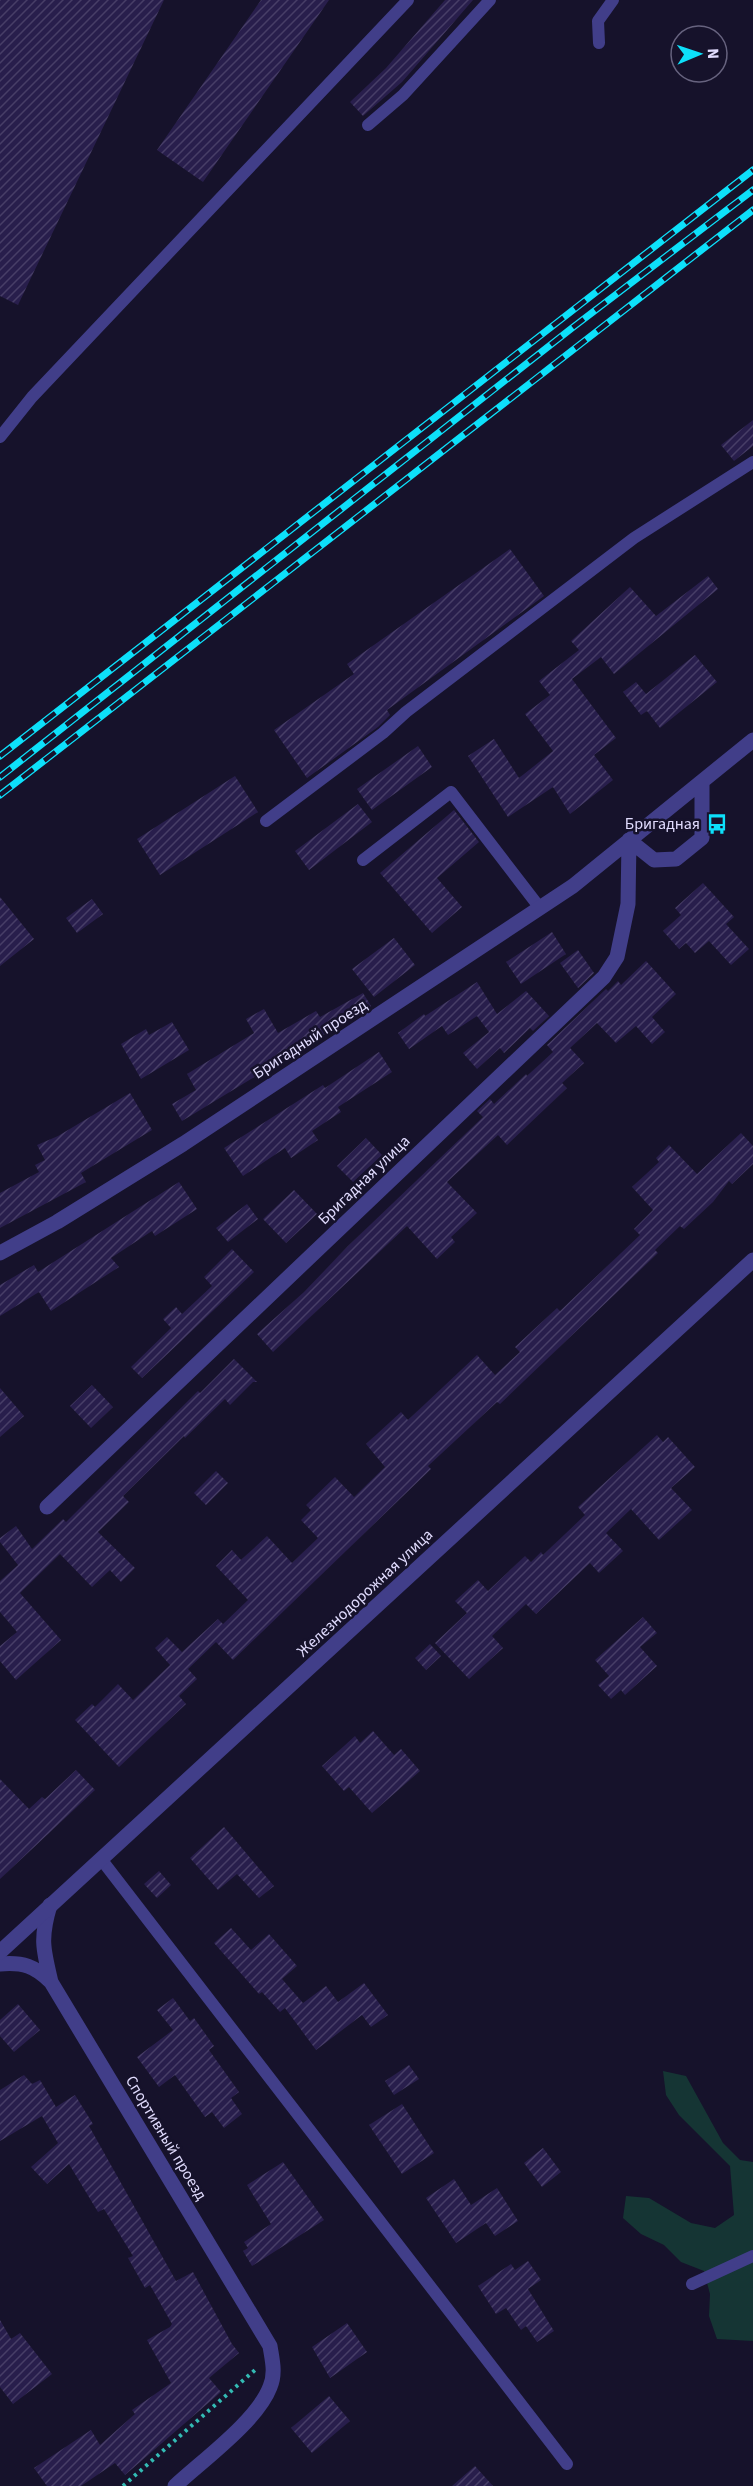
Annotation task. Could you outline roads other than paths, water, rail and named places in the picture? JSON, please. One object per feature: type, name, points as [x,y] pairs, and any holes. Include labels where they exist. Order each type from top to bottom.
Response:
[{"type":"street","points":[[702,783],[702,838],[676,859],[654,860],[630,840],[753,740]]},
{"type":"street","name":"Бригадный проезд","points":[[0,1253],[57,1222],[183,1144],[573,886],[630,840]]},
{"type":"street","name":"Бригадная улица","points":[[47,1507],[604,977],[617,957],[628,904],[630,840]]},
{"type":"street","name":"Железнодорожная улица","points":[[0,1952],[753,1260]]},
{"type":"street","name":"Спортивный проезд","points":[[50,1905],[42,1931],[43,1949],[51,1982],[270,2346],[274,2366],[271,2386],[256,2411],[175,2486]]},
{"type":"street","points":[[0,1964],[23,1963],[39,1970],[51,1982]]},
{"type":"lane","points":[[0,437],[32,397],[408,0]]},
{"type":"lane","points":[[368,125],[403,95],[490,0]]},
{"type":"lane","points":[[599,43],[598,21],[613,0]]},
{"type":"lane","points":[[266,821],[634,538],[753,462]]},
{"type":"lane","points":[[363,860],[451,792],[540,908]]},
{"type":"lane","points":[[101,1859],[567,2464]]},
{"type":"lane","points":[[692,2284],[753,2256]]},
{"type":"railway","points":[[0,756],[753,170]]},
{"type":"railway","points":[[0,777],[572,328],[753,190]]},
{"type":"railway","points":[[0,795],[753,210]]},
{"type":"place","name":"Бригадная","points":[[717,824]]}]
